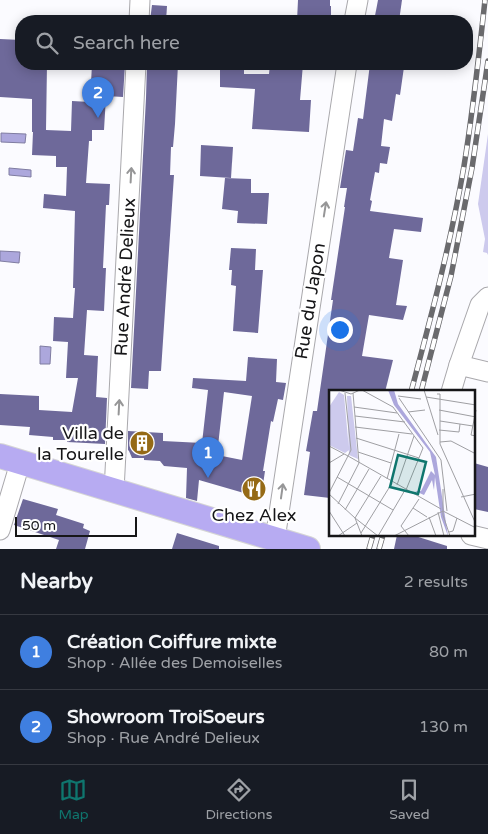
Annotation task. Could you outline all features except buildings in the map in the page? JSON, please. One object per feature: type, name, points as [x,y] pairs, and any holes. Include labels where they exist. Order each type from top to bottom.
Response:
[{"type":"main road","points":[[10,460],[114,491],[261,541],[308,549]]},
{"type":"street","points":[[139,15],[140,0]]},
{"type":"street","points":[[355,15],[358,0]]},
{"type":"street","name":"Rue André Delieux","points":[[114,491],[136,70]]},
{"type":"street","name":"Rue du Japon","points":[[261,541],[312,293],[347,70]]},
{"type":"street","points":[[452,390],[480,305],[488,297]]},
{"type":"street","points":[[459,365],[488,372]]},
{"type":"street","points":[[0,530],[10,460]]},
{"type":"street","points":[[475,536],[488,539]]},
{"type":"shaded area","points":[[1,133],[26,134],[25,143],[1,142]]},
{"type":"shaded area","points":[[488,134],[488,255],[483,252],[485,239],[478,204]]},
{"type":"shaded area","points":[[9,168],[31,170],[31,177],[9,175]]},
{"type":"shaded area","points":[[0,251],[20,252],[19,263],[0,261]]},
{"type":"shaded area","points":[[40,346],[51,347],[50,364],[40,364]]},
{"type":"railway","points":[[412,390],[440,279],[459,194],[470,125],[485,0]]},
{"type":"railway","points":[[422,390],[451,276],[472,168],[488,61]]},
{"type":"railway","points":[[369,549],[373,536]]},
{"type":"railway","points":[[379,549],[383,536]]},
{"type":"place","name":"Showroom TroiSoeurs","points":[[98,118]]},
{"type":"place","name":"Villa de la Tourelle","points":[[142,443]]},
{"type":"place","name":"Création Coiffure mixte","points":[[208,478]]},
{"type":"place","name":"Chez Alex","points":[[254,489]]}]
